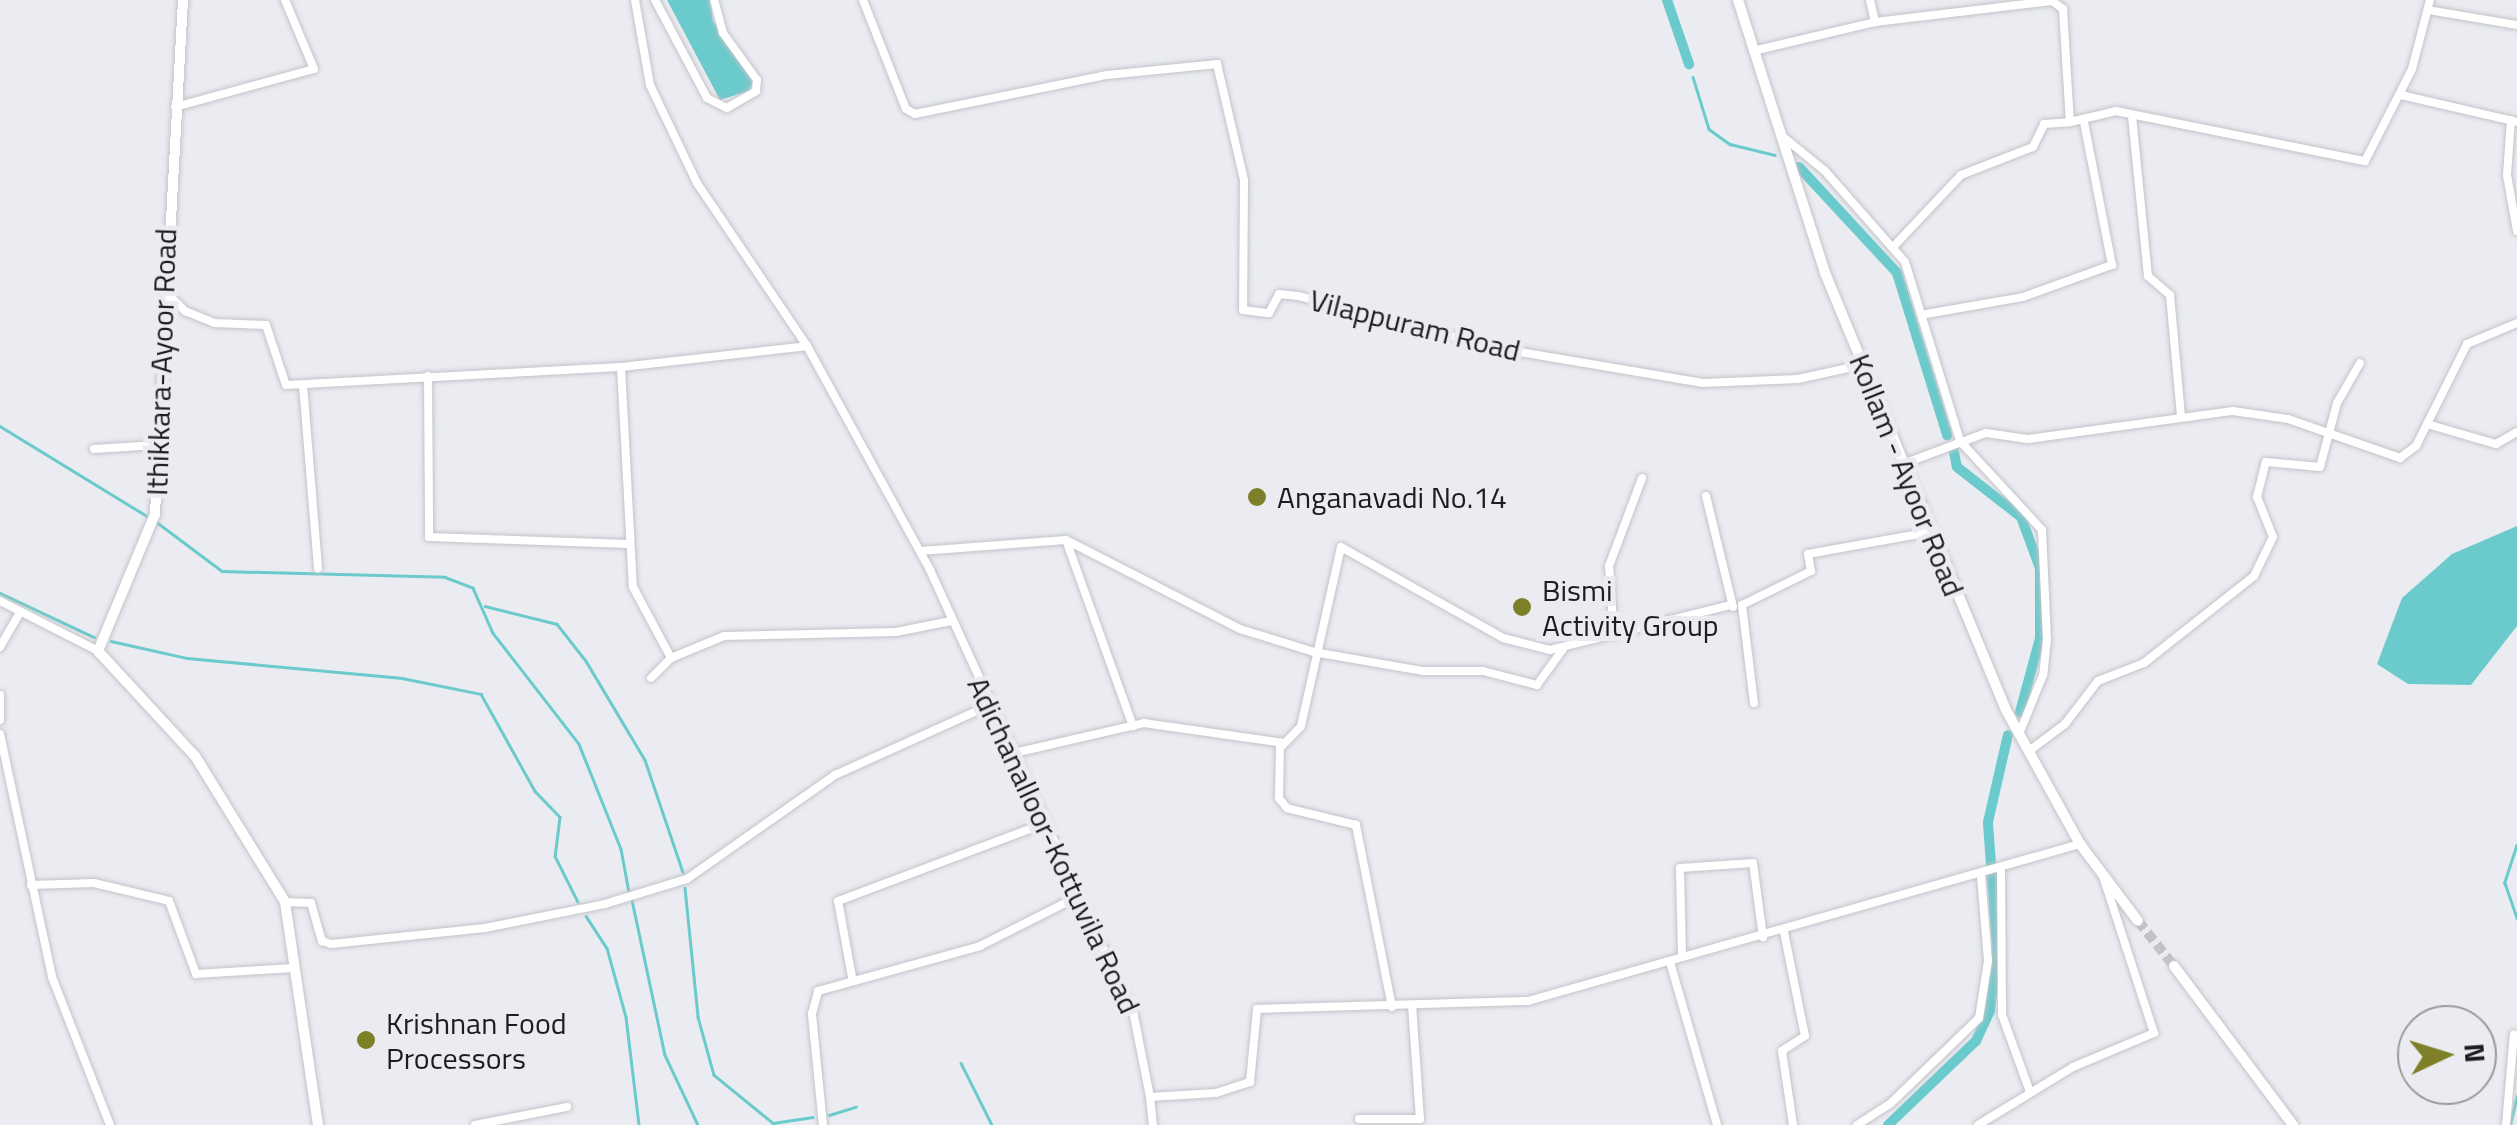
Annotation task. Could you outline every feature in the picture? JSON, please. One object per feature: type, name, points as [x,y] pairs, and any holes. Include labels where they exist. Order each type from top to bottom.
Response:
[{"type":"main road","name":"Ithikkara-Ayoor Road","points":[[98,651],[153,520],[162,288],[183,0]]},
{"type":"main road","name":"Kollam - Ayoor Road","points":[[1738,0],[1778,133],[1862,365],[1930,532],[2028,751],[2080,844],[2138,920]]},
{"type":"main road","points":[[98,651],[194,756],[285,902],[318,1125]]},
{"type":"main road","points":[[2174,966],[2292,1125]]},
{"type":"street","points":[[175,108],[314,68],[285,0]]},
{"type":"street","name":"Adichanalloor-Kottuvila Road","points":[[635,0],[639,49],[674,137],[808,346],[920,552],[1080,896],[1134,1016],[1153,1125]]},
{"type":"street","points":[[655,0],[712,104],[740,103],[756,92],[757,80],[724,32],[714,0]]},
{"type":"street","name":"Vilappuram Road","points":[[863,0],[906,109],[915,114],[1107,74],[1217,64],[1244,180],[1242,310],[1262,315],[1279,294],[1298,296],[1496,348],[1690,382],[1798,379],[1862,365]]},
{"type":"street","points":[[1870,0],[1875,22]]},
{"type":"street","points":[[1753,51],[1875,22],[2052,0],[2063,9],[2070,122]]},
{"type":"street","points":[[1894,246],[1961,175],[2033,148],[2044,124],[2084,122],[2109,110],[2365,160],[2401,95],[2429,5],[2517,26]]},
{"type":"street","points":[[2401,95],[2514,121],[2507,175],[2517,232]]},
{"type":"street","points":[[2132,116],[2148,276],[2170,295],[2181,417]]},
{"type":"street","points":[[1926,314],[2023,297],[2112,266],[2084,122]]},
{"type":"street","points":[[1778,133],[1894,246],[1926,314],[1960,441],[2032,512],[2046,544],[2043,675],[2019,734]]},
{"type":"street","points":[[162,288],[185,311],[214,323],[266,325],[286,385],[621,367],[808,346]]},
{"type":"street","points":[[1903,464],[1960,441],[2181,417],[2259,413],[2328,433],[2393,459],[2410,452],[2467,344],[2517,323]]},
{"type":"street","points":[[2028,751],[2065,724],[2098,681],[2144,663],[2254,576],[2273,537],[2256,497],[2266,462],[2318,468],[2328,433],[2360,363]]},
{"type":"street","points":[[621,367],[628,544],[636,600],[671,658]]},
{"type":"street","points":[[428,376],[429,537],[628,544]]},
{"type":"street","points":[[303,385],[318,568]]},
{"type":"street","points":[[2427,424],[2496,444],[2514,442],[2517,432]]},
{"type":"street","points":[[94,449],[157,444]]},
{"type":"street","points":[[1614,634],[1609,566],[1642,478]]},
{"type":"street","points":[[1706,496],[1735,608],[1754,704]]},
{"type":"street","points":[[1392,1007],[1357,828],[1280,804],[1284,743],[1301,726],[1338,551],[1346,545],[1503,638],[1563,649],[1735,608],[1811,570],[1808,554],[1930,532]]},
{"type":"street","points":[[920,552],[1066,540],[1240,629],[1314,652],[1423,671],[1483,671],[1537,685],[1563,649]]},
{"type":"street","points":[[1066,540],[1133,726]]},
{"type":"street","points":[[0,602],[98,651]]},
{"type":"street","points":[[0,647],[20,613]]},
{"type":"street","points":[[650,678],[671,658],[741,634],[896,632],[952,621]]},
{"type":"street","points":[[0,695],[0,720]]},
{"type":"street","points":[[285,902],[312,903],[322,941],[331,944],[485,928],[631,896],[703,870],[746,831],[835,775],[990,705]]},
{"type":"street","points":[[1014,754],[1133,726],[1284,743]]},
{"type":"street","points":[[0,734],[52,976],[110,1125]]},
{"type":"street","points":[[852,977],[838,901],[1046,823]]},
{"type":"street","points":[[1150,1097],[1216,1093],[1250,1082],[1257,1009],[1528,1000],[1763,938],[2080,844]]},
{"type":"street","points":[[1682,958],[1680,868],[1753,863],[1763,938]]},
{"type":"street","points":[[1999,871],[2002,1015],[2030,1092]]},
{"type":"street","points":[[1978,1125],[2030,1092],[2154,1034],[2103,874]]},
{"type":"street","points":[[1857,1125],[1892,1103],[1978,1018],[1988,961],[1982,876]]},
{"type":"street","points":[[31,885],[94,883],[169,901],[196,974],[293,968]]},
{"type":"street","points":[[823,1125],[813,1004],[824,986],[980,946],[1080,896]]},
{"type":"street","points":[[1784,932],[1805,1030],[1799,1044],[1782,1051],[1793,1125]]},
{"type":"street","points":[[1670,962],[1717,1125]]},
{"type":"street","points":[[1359,1120],[1420,1119],[1412,1006]]},
{"type":"street","points":[[2506,1125],[2514,1034]]},
{"type":"street","points":[[476,1125],[568,1107]]},
{"type":"water","points":[[667,0],[710,0],[713,21],[754,81],[749,91],[720,100]]},
{"type":"water","points":[[2517,526],[2517,626],[2471,685],[2408,684],[2377,664],[2402,598],[2452,554]]},
{"type":"waterway","points":[[1667,0],[1689,64]]},
{"type":"waterway","points":[[1693,77],[1709,129],[1730,144],[1775,155]]},
{"type":"waterway","points":[[1799,167],[1897,273],[1947,435]]},
{"type":"waterway","points":[[0,426],[147,516]]},
{"type":"waterway","points":[[1954,452],[1957,467],[2021,517],[2040,568],[2040,638],[2020,712]]},
{"type":"waterway","points":[[154,520],[222,571],[445,577],[473,588],[493,633],[579,744],[621,849],[629,892]]},
{"type":"waterway","points":[[0,593],[94,637]]},
{"type":"waterway","points":[[485,606],[557,624],[586,661],[645,760],[683,872]]},
{"type":"waterway","points":[[111,641],[187,658],[402,678],[481,694],[535,791],[560,817],[555,856],[578,902]]},
{"type":"waterway","points":[[1888,1125],[1976,1041],[1990,1011],[1997,946],[1988,822],[2008,735]]},
{"type":"waterway","points":[[2517,845],[2505,883],[2517,918]]},
{"type":"waterway","points":[[685,888],[698,1017],[714,1075],[773,1123],[813,1117]]},
{"type":"waterway","points":[[632,900],[665,1055],[698,1125]]},
{"type":"waterway","points":[[586,916],[607,948],[626,1017],[639,1125]]},
{"type":"waterway","points":[[961,1063],[992,1125]]},
{"type":"waterway","points":[[2510,1124],[2517,1096]]},
{"type":"waterway","points":[[829,1115],[856,1107]]},
{"type":"tunnel","points":[[2138,921],[2174,966]]},
{"type":"place","name":"Anganavadi No.14","points":[[1257,497]]},
{"type":"place","name":"Bismi Activity Group","points":[[1522,607]]},
{"type":"place","name":"Krishnan Food Processors","points":[[366,1040]]}]
